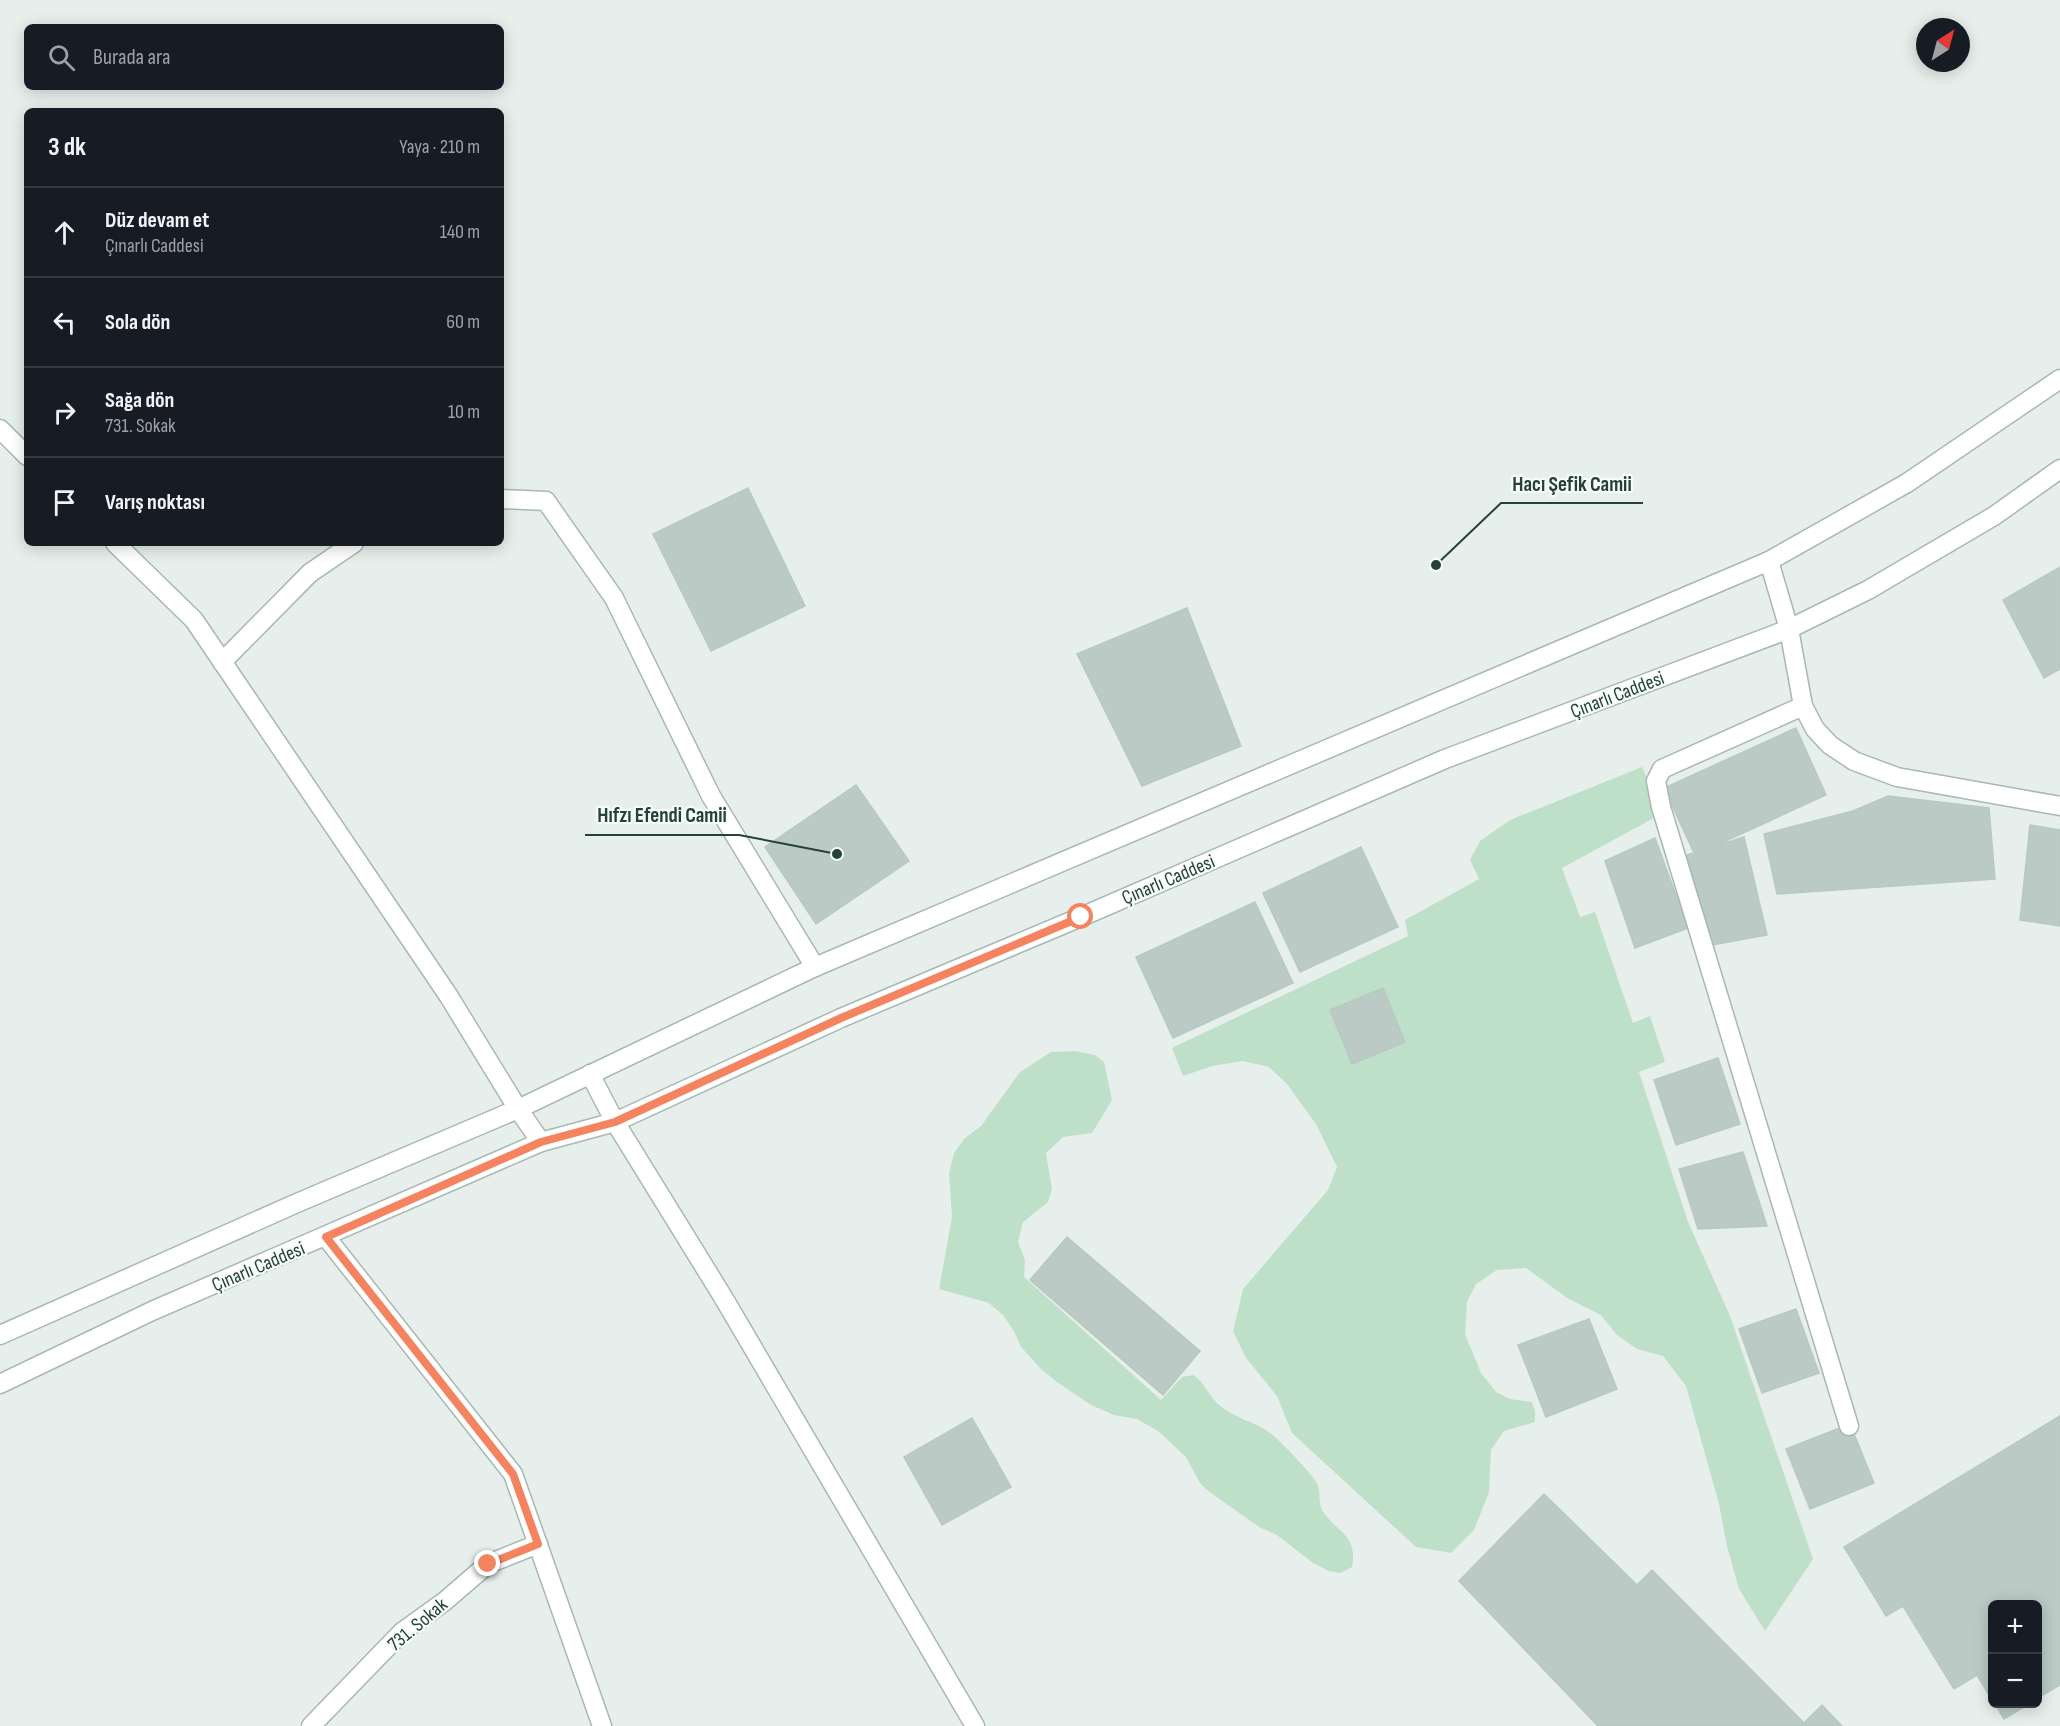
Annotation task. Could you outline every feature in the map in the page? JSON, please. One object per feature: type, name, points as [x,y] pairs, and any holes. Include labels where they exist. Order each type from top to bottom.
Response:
[{"type":"street","points":[[0,1335],[297,1203],[518,1109],[815,968],[1769,561],[1907,483],[2060,379]]},
{"type":"street","points":[[0,429],[24,453]]},
{"type":"street","name":"Çınarlı Caddesi","points":[[0,1384],[152,1311],[541,1142],[615,1122],[841,1018],[1445,759],[1789,629],[1868,590],[1984,522],[2060,469]]},
{"type":"street","points":[[504,499],[546,501],[614,598],[711,796],[815,968]]},
{"type":"street","points":[[118,546],[194,620],[448,995],[541,1142]]},
{"type":"street","points":[[222,662],[310,573],[350,546]]},
{"type":"street","points":[[1769,561],[1789,629],[1803,706],[1815,729],[1830,745],[1854,761],[1873,770],[1897,777],[2060,806]]},
{"type":"street","points":[[1803,706],[1662,770],[1656,781],[1685,892],[1849,1426]]},
{"type":"street","points":[[590,1074],[615,1122],[723,1297],[975,1726]]},
{"type":"street","points":[[326,1237],[513,1474],[602,1726]]},
{"type":"street","name":"731. Sokak","points":[[311,1726],[402,1632],[446,1600],[488,1564],[538,1544]]},
{"type":"green space","points":[[1642,767],[1663,813],[1562,868],[1580,917],[1595,912],[1633,1023],[1650,1016],[1665,1062],[1639,1072],[1688,1222],[1730,1316],[1813,1559],[1765,1631],[1739,1589],[1727,1546],[1719,1504],[1686,1386],[1663,1356],[1637,1349],[1617,1335],[1601,1315],[1567,1298],[1526,1268],[1497,1270],[1476,1284],[1467,1302],[1465,1334],[1481,1373],[1496,1392],[1510,1399],[1532,1402],[1535,1422],[1504,1431],[1491,1450],[1489,1492],[1474,1530],[1451,1553],[1416,1547],[1292,1433],[1277,1396],[1246,1358],[1233,1331],[1243,1289],[1328,1190],[1337,1167],[1316,1124],[1287,1084],[1269,1067],[1243,1061],[1212,1066],[1183,1076],[1172,1048],[1408,936],[1405,920],[1479,879],[1470,860],[1480,841],[1510,820]]},
{"type":"green space","points":[[1075,1051],[1095,1055],[1104,1062],[1112,1100],[1092,1133],[1063,1137],[1046,1153],[1052,1189],[1048,1202],[1023,1222],[1018,1242],[1025,1260],[1024,1277],[1161,1400],[1182,1377],[1193,1375],[1223,1408],[1270,1433],[1301,1463],[1317,1483],[1322,1510],[1345,1535],[1352,1547],[1352,1567],[1340,1573],[1329,1571],[1313,1563],[1277,1535],[1259,1527],[1207,1490],[1200,1483],[1186,1457],[1158,1431],[1137,1419],[1114,1415],[1091,1405],[1041,1369],[1021,1347],[1003,1315],[989,1303],[939,1289],[952,1217],[949,1173],[954,1153],[964,1139],[981,1126],[1020,1072],[1051,1052]]},
{"type":"building","points":[[748,488],[805,606],[711,651],[653,534]]},
{"type":"building","points":[[2060,567],[2060,669],[2044,678],[2003,600]]},
{"type":"building","points":[[1187,608],[1241,746],[1142,786],[1077,654]]},
{"type":"building","points":[[1796,728],[1826,795],[1695,855],[1664,788]]},
{"type":"building","points":[[856,785],[909,861],[816,924],[765,847]]},
{"type":"building","points":[[1888,796],[1989,808],[1995,879],[1777,894],[1764,834],[1853,811]]},
{"type":"building","points":[[2030,825],[2060,830],[2060,926],[2020,920]]},
{"type":"building","points":[[1744,837],[1767,935],[1713,945],[1687,855]]},
{"type":"building","points":[[1655,838],[1688,928],[1635,948],[1605,861]]},
{"type":"building","points":[[1361,847],[1398,927],[1300,972],[1263,893]]},
{"type":"building","points":[[1255,902],[1293,983],[1173,1038],[1136,957]]},
{"type":"building","points":[[1383,988],[1405,1042],[1352,1064],[1330,1010]]},
{"type":"building","points":[[1718,1058],[1740,1124],[1676,1145],[1654,1080]]},
{"type":"building","points":[[1743,1152],[1767,1226],[1698,1229],[1679,1169]]},
{"type":"building","points":[[1067,1237],[1200,1351],[1163,1395],[1030,1280]]},
{"type":"building","points":[[1796,1309],[1819,1373],[1762,1393],[1739,1329]]},
{"type":"building","points":[[1589,1319],[1617,1389],[1546,1417],[1518,1345]]},
{"type":"building","points":[[2060,1416],[2060,1685],[2042,1696],[2042,1600],[1988,1600],[1988,1693],[1977,1675],[1954,1689],[1903,1606],[1886,1616],[1844,1547]]},
{"type":"building","points":[[972,1418],[1011,1487],[942,1525],[904,1457]]},
{"type":"building","points":[[1850,1424],[1874,1483],[1810,1509],[1786,1449]]},
{"type":"building","points":[[1544,1494],[1637,1585],[1652,1570],[1804,1723],[1822,1705],[1842,1726],[1598,1726],[1459,1581]]},
{"type":"building","points":[[1997,1708],[2022,1708],[2004,1719]]},
{"type":"place","name":"Hacı Şefik Camii","points":[[1436,565]]},
{"type":"place","name":"Hıfzı Efendi Camii","points":[[837,854]]},
{"type":"route","points":[[488,1564],[538,1544],[513,1474],[326,1237],[541,1142],[615,1122],[841,1018],[1081,917]]}]
